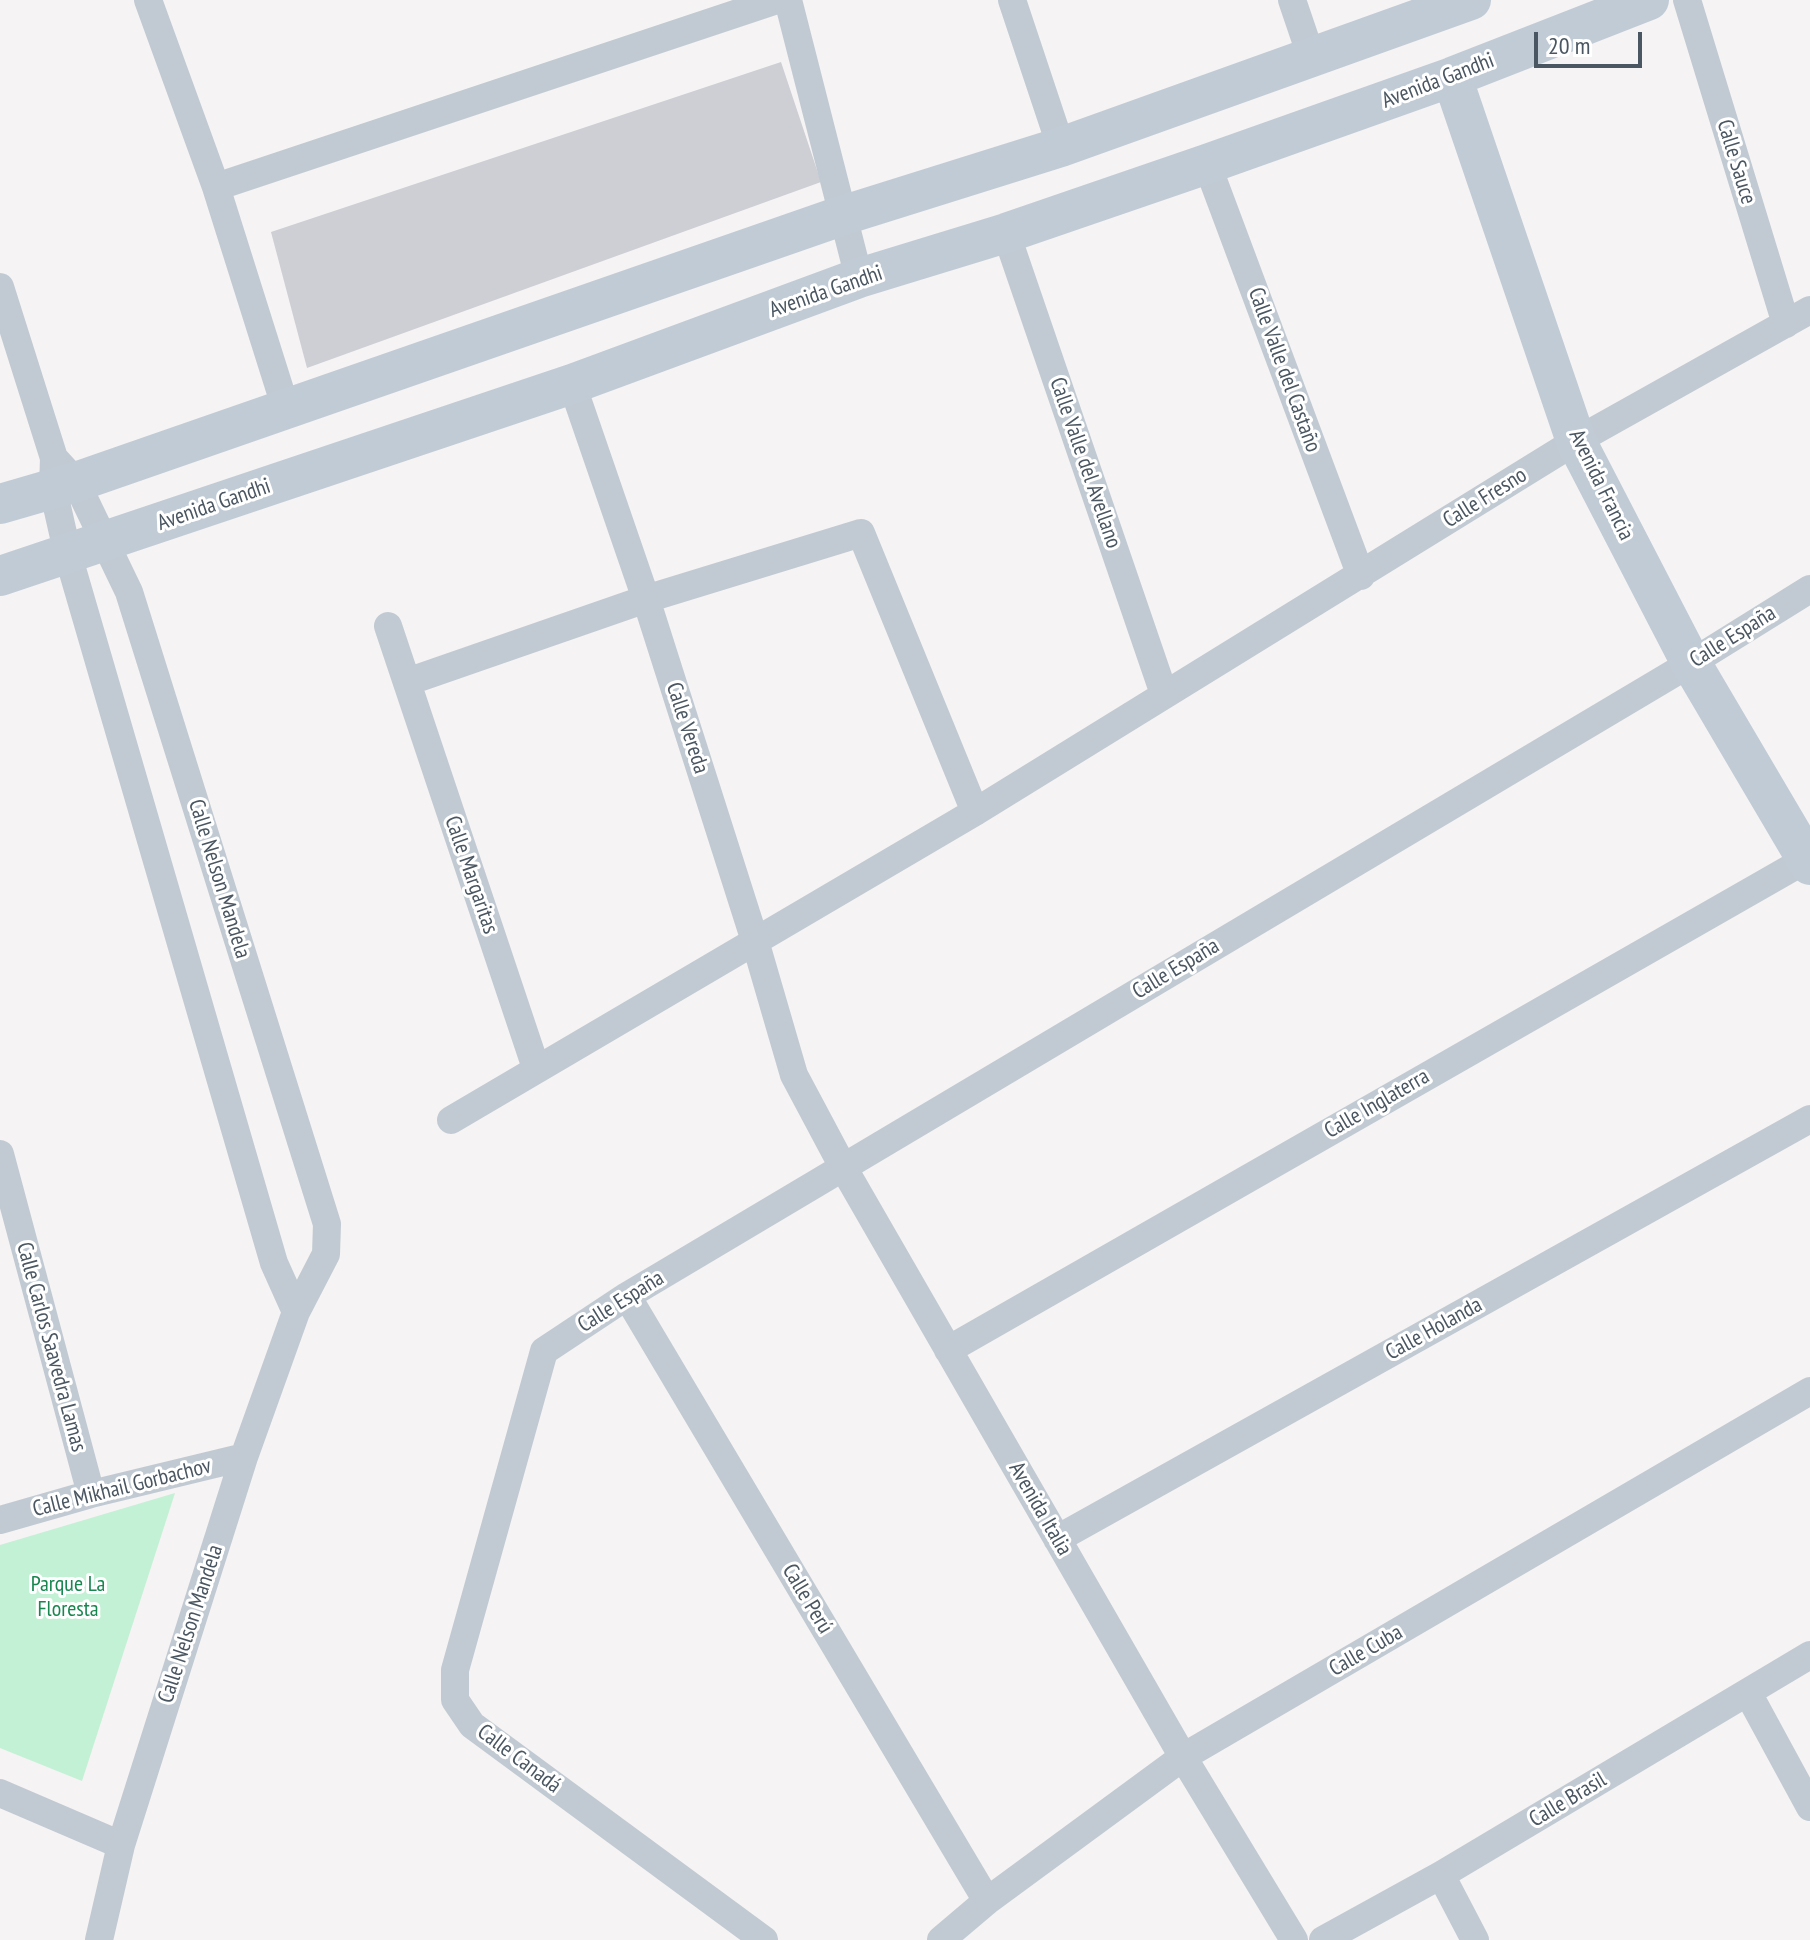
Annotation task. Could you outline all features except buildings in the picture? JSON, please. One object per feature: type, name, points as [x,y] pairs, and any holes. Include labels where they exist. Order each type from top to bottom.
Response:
[{"type":"street","points":[[148,0],[216,187],[286,409]]},
{"type":"street","points":[[216,187],[777,0]]},
{"type":"street","points":[[788,0],[859,278]]},
{"type":"street","points":[[1012,0],[1061,147]]},
{"type":"street","points":[[1292,0],[1312,59]]},
{"type":"street","points":[[0,504],[61,476],[286,409],[841,216],[1061,147],[1471,0]]},
{"type":"street","name":"Avenida Gandhi","points":[[0,576],[572,384],[859,278],[1006,233],[1452,77],[1561,15],[1649,0]]},
{"type":"street","name":"Calle Sauce","points":[[1687,0],[1798,317]]},
{"type":"street","name":"Avenida Francia","points":[[1452,77],[1576,441],[1691,663],[1808,862]]},
{"type":"street","name":"Calle Valle del Castaño","points":[[1207,164],[1361,576]]},
{"type":"street","name":"Calle Valle del Avellano","points":[[1006,233],[1164,694]]},
{"type":"street","name":"Calle Nelson Mandela","points":[[0,287],[61,476],[68,555],[274,1263],[296,1312]]},
{"type":"street","name":"Calle Fresno","points":[[451,1120],[975,812],[1576,441],[1798,317]]},
{"type":"street","name":"Calle Vereda","points":[[572,384],[646,599],[755,941],[794,1075]]},
{"type":"street","name":"Calle Nelson Mandela","points":[[61,476],[106,542],[129,592],[327,1224],[326,1254],[296,1312],[244,1457],[121,1845],[99,1940]]},
{"type":"street","points":[[407,682],[646,599],[861,533],[975,812]]},
{"type":"street","name":"Calle España","points":[[544,1351],[627,1296],[1691,663],[1810,589]]},
{"type":"street","name":"Calle Margaritas","points":[[388,626],[536,1068]]},
{"type":"street","name":"Calle Inglaterra","points":[[948,1350],[1808,862]]},
{"type":"street","name":"Avenida Italia","points":[[794,1075],[843,1167],[1183,1757],[1294,1940]]},
{"type":"street","name":"Calle Holanda","points":[[1057,1539],[1810,1119]]},
{"type":"street","name":"Calle Carlos Saavedra Lamas","points":[[0,1154],[91,1494]]},
{"type":"street","name":"Calle Perú","points":[[627,1296],[987,1901]]},
{"type":"street","name":"Calle Canadá","points":[[544,1351],[455,1670],[455,1700],[472,1725],[764,1940]]},
{"type":"street","name":"Calle Cuba","points":[[941,1940],[987,1901],[1183,1757],[1810,1391]]},
{"type":"street","name":"Calle Mikhail Gorbachov","points":[[0,1520],[91,1494],[244,1457]]},
{"type":"street","name":"Calle Brasil","points":[[1323,1940],[1441,1875],[1810,1655]]},
{"type":"street","points":[[1748,1693],[1810,1807]]},
{"type":"street","points":[[0,1793],[121,1845]]},
{"type":"street","points":[[1441,1875],[1475,1940]]},
{"type":"green space","name":"Parque La Floresta","points":[[175,1493],[82,1781],[0,1748],[0,1545]]}]
